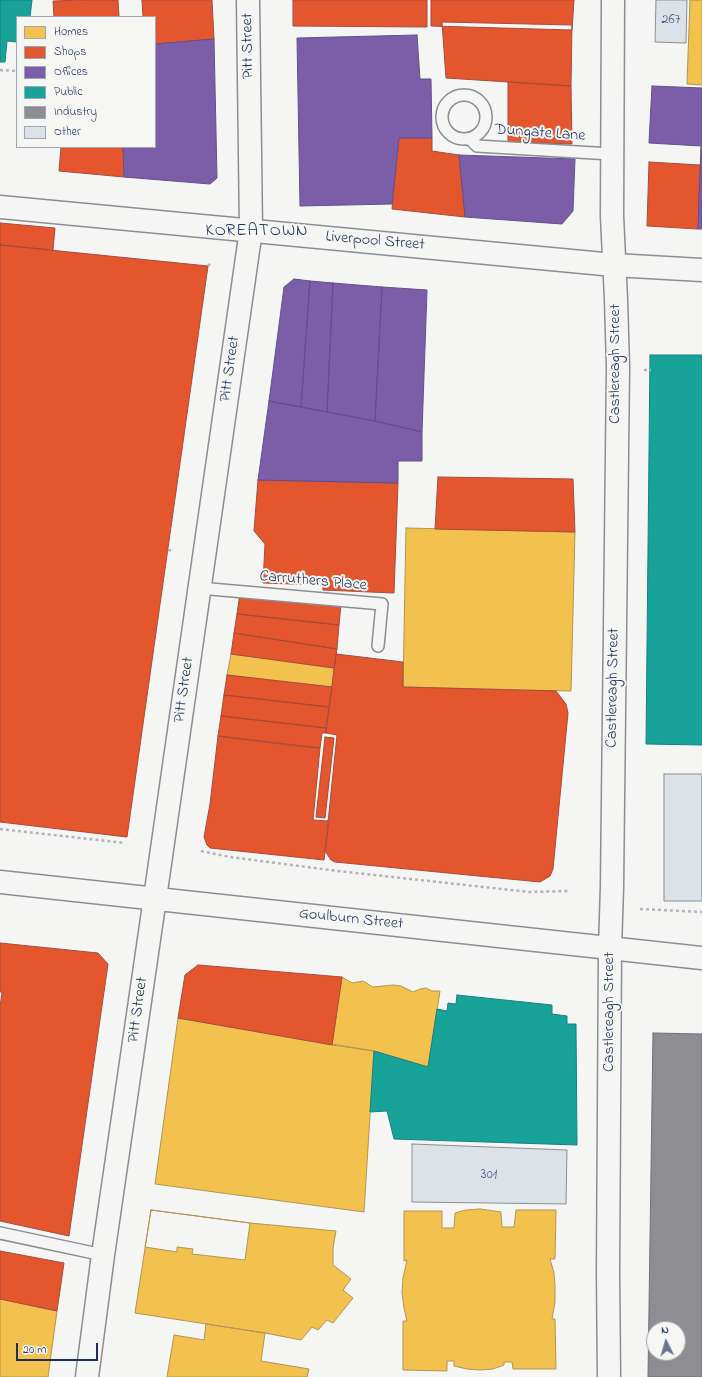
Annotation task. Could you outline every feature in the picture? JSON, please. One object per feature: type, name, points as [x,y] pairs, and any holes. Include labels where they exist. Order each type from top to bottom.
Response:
[{"type":"street","name":"Pitt Street","points":[[87,1377],[103,1255],[251,230],[248,0]]},
{"type":"street","name":"Castlereagh Street","points":[[609,1377],[608,1272],[610,948],[618,367],[612,216],[613,0]]},
{"type":"street","name":"Liverpool Street","points":[[0,207],[614,265],[702,270]]},
{"type":"street","name":"Goulburn Street","points":[[0,882],[702,958]]},
{"type":"lane","name":"Dungate Lane","points":[[470,139],[477,136],[482,131],[486,124],[487,117],[482,103],[477,98],[462,94],[449,100],[444,106],[442,120],[444,128],[455,137],[470,139],[477,146],[612,154]]},
{"type":"lane","name":"Carruthers Place","points":[[199,588],[382,604],[378,646]]},
{"type":"lane","points":[[0,1232],[103,1255]]},
{"type":"path","points":[[0,70],[16,71]]},
{"type":"path","points":[[208,266],[211,263]]},
{"type":"path","points":[[642,370],[651,370]]},
{"type":"path","points":[[168,550],[173,551]]},
{"type":"path","points":[[0,829],[125,843]]},
{"type":"path","points":[[201,851],[230,857],[338,871],[498,889],[529,892],[568,891]]},
{"type":"path","points":[[640,909],[702,912]]},
{"type":"building: Homes","points":[[690,0],[702,0],[702,85],[687,84]]},
{"type":"building: Homes","points":[[406,528],[575,532],[571,691],[403,687]]},
{"type":"building: Homes","points":[[231,654],[334,668],[332,687],[227,675]]},
{"type":"building: Homes","points":[[342,977],[352,983],[363,981],[373,987],[393,985],[401,986],[413,992],[426,988],[432,991],[440,991],[428,1067],[374,1051],[332,1045]]},
{"type":"building: Homes","points":[[178,1018],[374,1051],[364,1212],[155,1184]]},
{"type":"building: Homes","points":[[480,1209],[501,1212],[502,1227],[514,1227],[516,1210],[556,1210],[555,1259],[550,1259],[554,1273],[555,1286],[555,1302],[552,1319],[555,1319],[556,1369],[513,1369],[512,1362],[504,1362],[504,1365],[493,1369],[480,1370],[454,1366],[454,1361],[447,1361],[447,1371],[403,1370],[403,1321],[407,1321],[402,1293],[403,1278],[407,1260],[404,1261],[404,1211],[442,1211],[442,1228],[454,1228],[455,1213],[466,1210]]},
{"type":"building: Homes","points":[[151,1210],[250,1223],[336,1231],[333,1248],[333,1265],[351,1279],[343,1290],[353,1298],[333,1323],[327,1320],[318,1330],[312,1327],[301,1340],[135,1313]]},
{"type":"building: Homes","points":[[151,1210],[250,1223],[245,1260],[192,1254],[193,1249],[177,1247],[177,1252],[145,1247]]},
{"type":"building: Homes","points":[[0,1299],[57,1311],[48,1377],[0,1377]]},
{"type":"building: Homes","points":[[206,1324],[265,1333],[261,1361],[309,1369],[307,1377],[167,1377],[174,1335],[204,1340]]},
{"type":"building: Shops","points":[[118,0],[119,16],[54,16],[53,1]]},
{"type":"building: Shops","points":[[142,0],[212,0],[214,39],[156,44],[156,16],[143,16]]},
{"type":"building: Shops","points":[[293,0],[427,0],[427,27],[293,26]]},
{"type":"building: Shops","points":[[431,0],[574,0],[572,30],[431,26]]},
{"type":"building: Shops","points":[[442,22],[572,25],[571,86],[446,78]]},
{"type":"building: Shops","points":[[508,82],[571,86],[572,144],[508,142]]},
{"type":"building: Shops","points":[[399,138],[432,138],[432,151],[459,155],[465,217],[392,209]]},
{"type":"building: Shops","points":[[61,148],[123,148],[124,177],[59,171]]},
{"type":"building: Shops","points":[[649,162],[700,165],[698,229],[647,226]]},
{"type":"building: Shops","points":[[0,223],[55,228],[53,250],[0,245]]},
{"type":"building: Shops","points":[[0,245],[208,266],[127,837],[0,822]]},
{"type":"building: Shops","points":[[438,477],[573,479],[575,532],[435,529]]},
{"type":"building: Shops","points":[[258,480],[398,483],[394,593],[323,590],[323,585],[263,583],[265,544],[254,531]]},
{"type":"building: Shops","points":[[240,593],[341,604],[339,625],[237,614]]},
{"type":"building: Shops","points":[[237,614],[339,625],[337,649],[234,633]]},
{"type":"building: Shops","points":[[234,633],[337,649],[334,668],[231,654]]},
{"type":"building: Shops","points":[[336,654],[403,662],[403,687],[556,691],[566,704],[568,713],[553,869],[550,876],[540,882],[335,862],[331,860],[325,851],[337,735],[326,733]]},
{"type":"building: Shops","points":[[227,675],[332,687],[329,707],[224,695]]},
{"type":"building: Shops","points":[[224,695],[329,707],[326,728],[221,716]]},
{"type":"building: Shops","points":[[221,716],[326,728],[326,733],[322,733],[320,748],[218,736]]},
{"type":"building: Shops","points":[[218,736],[320,748],[313,820],[329,821],[324,860],[210,848],[207,845],[204,837],[210,804]]},
{"type":"building: Shops","points":[[325,737],[334,738],[325,818],[316,817]]},
{"type":"building: Shops","points":[[0,943],[98,953],[108,964],[69,1236],[0,1221],[0,1007],[2,992],[0,992]]},
{"type":"building: Shops","points":[[198,965],[342,977],[332,1045],[178,1018],[185,975]]},
{"type":"building: Shops","points":[[0,1251],[64,1263],[57,1311],[0,1299]]},
{"type":"building: Offices","points":[[417,35],[420,79],[431,79],[432,138],[399,138],[392,204],[300,206],[297,38]]},
{"type":"building: Offices","points":[[214,39],[217,178],[210,184],[124,177],[123,148],[156,148],[156,44]]},
{"type":"building: Offices","points":[[652,86],[702,88],[702,146],[649,143]]},
{"type":"building: Offices","points":[[701,146],[702,229],[698,229]]},
{"type":"building: Offices","points":[[459,155],[575,159],[573,211],[562,224],[465,217]]},
{"type":"building: Offices","points":[[294,279],[310,281],[301,407],[269,401],[284,287]]},
{"type":"building: Offices","points":[[310,281],[333,283],[327,412],[301,407]]},
{"type":"building: Offices","points":[[333,283],[382,287],[375,421],[327,412]]},
{"type":"building: Offices","points":[[382,287],[427,290],[422,432],[375,421]]},
{"type":"building: Offices","points":[[269,401],[375,421],[422,432],[422,461],[398,461],[398,483],[258,480]]},
{"type":"building: Public","points":[[0,0],[32,0],[30,16],[16,16],[16,42],[7,41],[5,62],[0,62]]},
{"type":"building: Public","points":[[650,355],[702,355],[702,745],[646,744]]},
{"type":"building: Public","points":[[457,995],[552,1005],[552,1014],[567,1016],[567,1024],[576,1024],[577,1145],[394,1139],[387,1111],[370,1112],[374,1051],[428,1067],[437,1009],[447,1011],[448,1003],[456,1004]]},
{"type":"building: Industry","points":[[653,1033],[702,1034],[702,1377],[648,1377],[648,1361],[686,1361],[686,1321],[649,1321]]},
{"type":"building: Other","points":[[656,0],[687,0],[686,43],[655,42]]},
{"type":"building: Other","points":[[664,774],[702,774],[702,901],[664,901]]},
{"type":"building: Other","points":[[412,1144],[567,1150],[566,1204],[412,1202]]},
{"type":"district","name":"KOREATOWN","points":[[257,232]]}]
